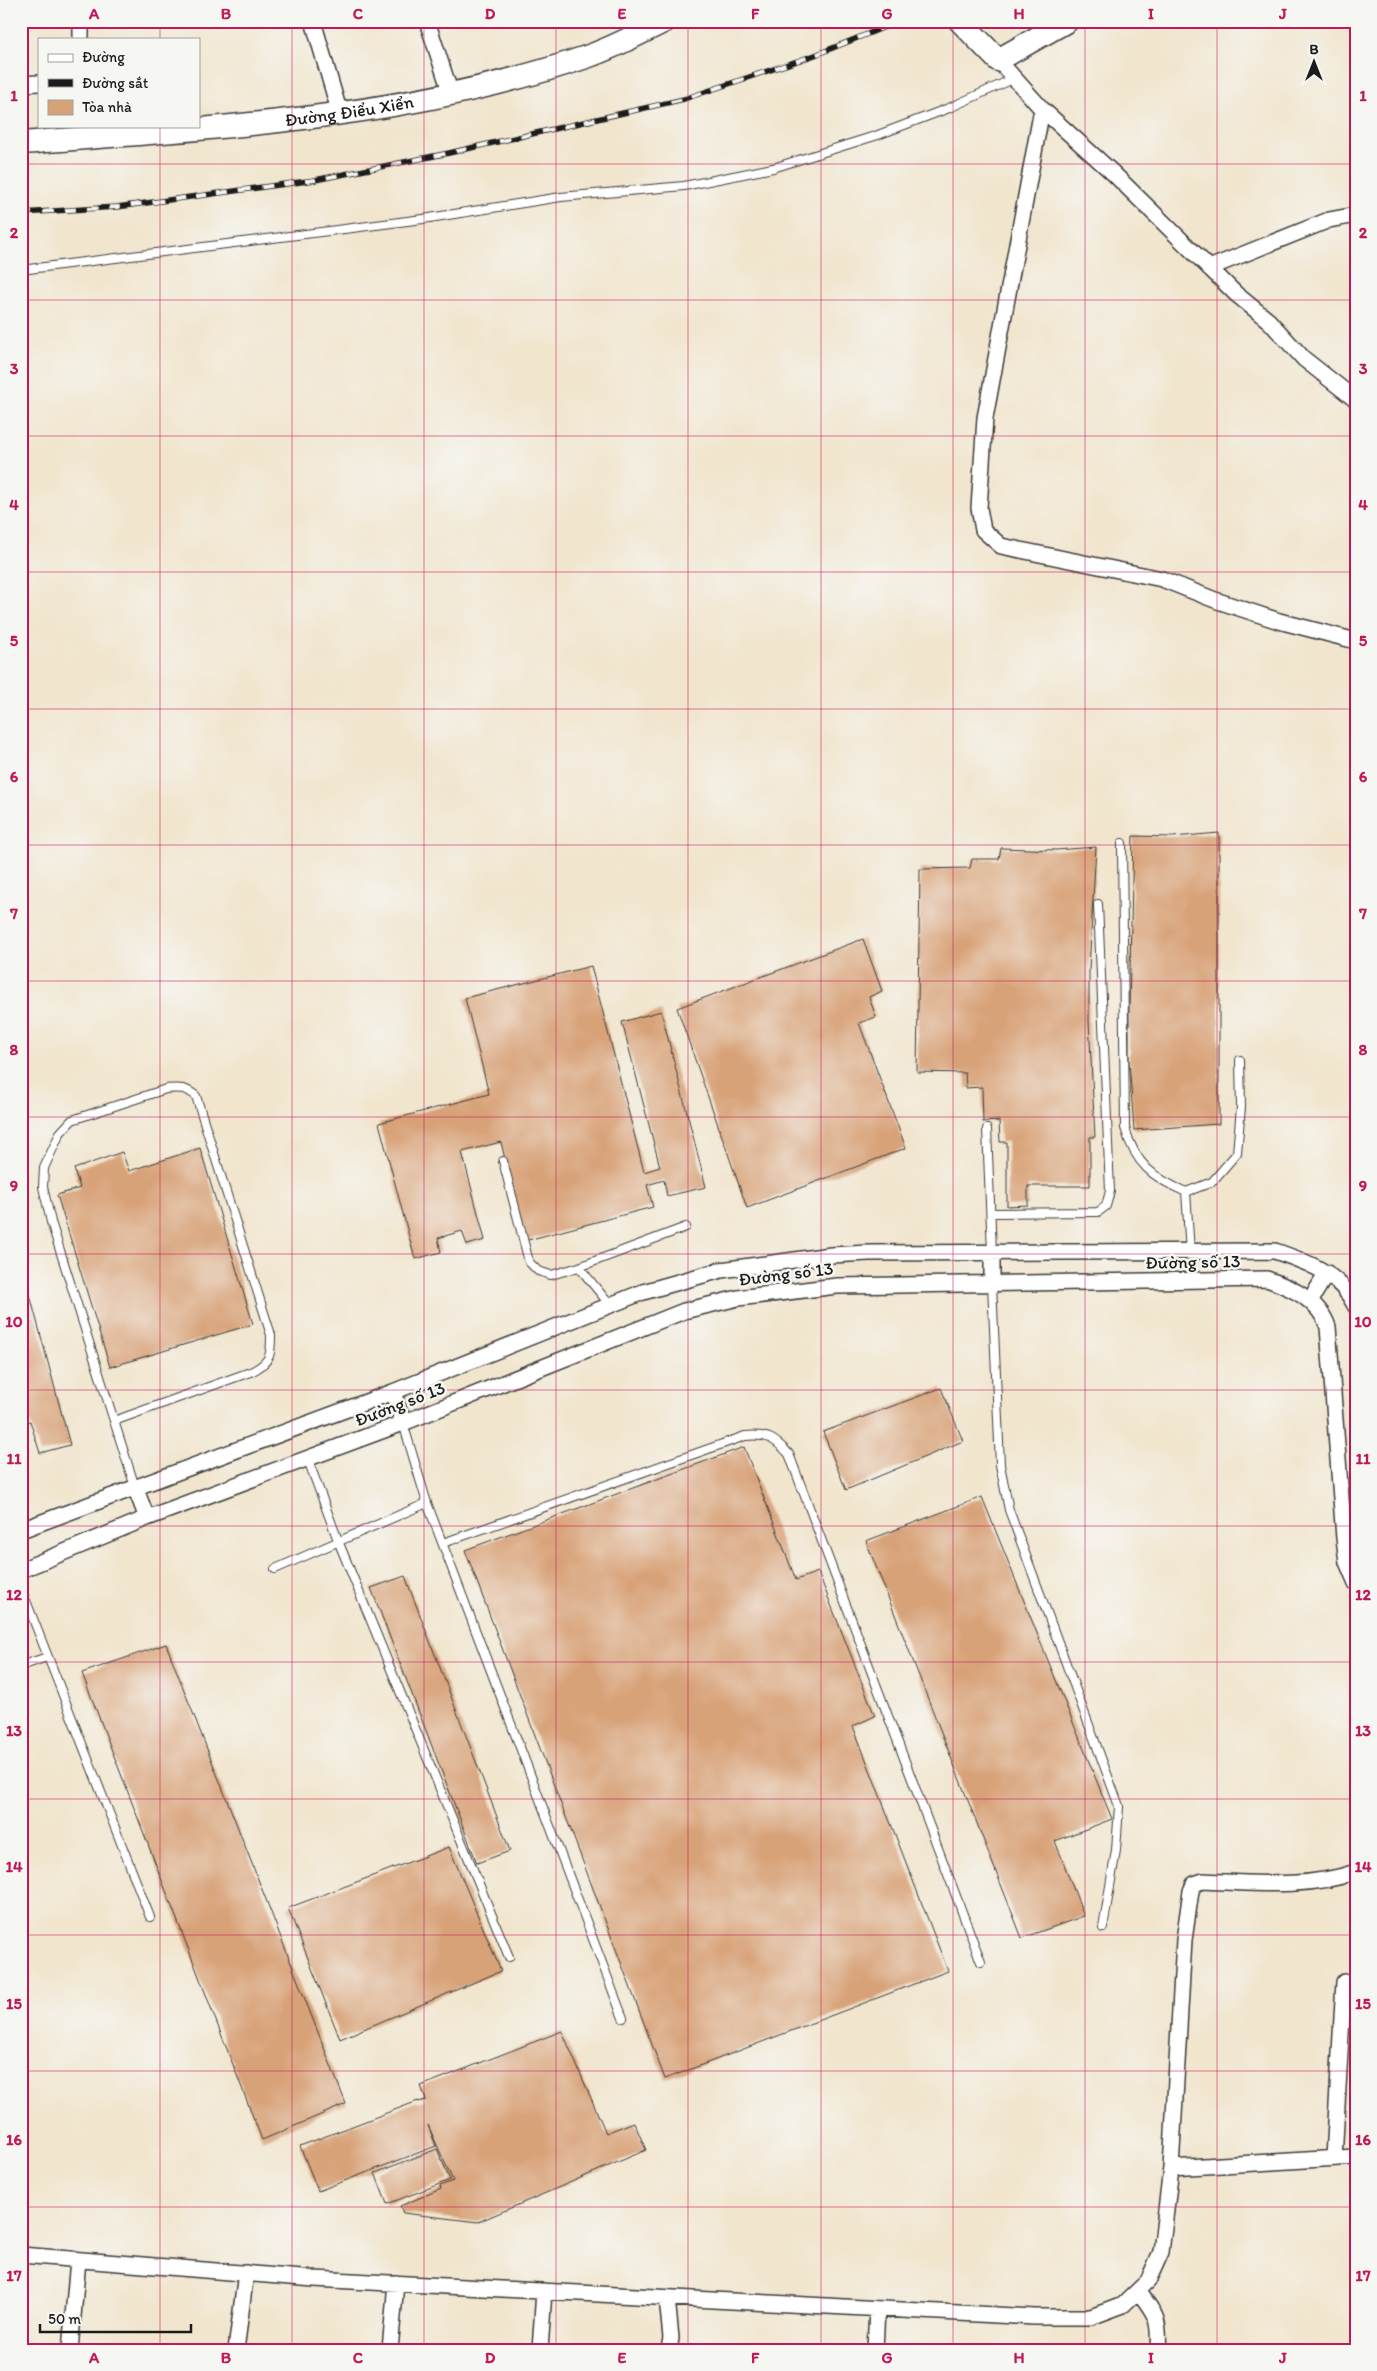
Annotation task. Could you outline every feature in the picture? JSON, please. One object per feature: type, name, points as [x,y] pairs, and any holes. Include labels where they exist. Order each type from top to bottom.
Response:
[{"type":"street","points":[[81,21],[81,38]]},
{"type":"street","points":[[313,21],[340,114]]},
{"type":"street","points":[[427,21],[451,94]]},
{"type":"street","name":"Đường Điểu Xiển","points":[[200,124],[340,114],[451,94],[590,56],[665,21]]},
{"type":"street","points":[[960,21],[1015,78],[1042,110],[1113,173],[1236,294],[1269,321],[1304,359],[1356,400]]},
{"type":"street","points":[[998,60],[1067,21]]},
{"type":"street","points":[[21,84],[38,83]]},
{"type":"street","points":[[1042,110],[985,418],[979,508],[983,530],[1001,546],[1162,579],[1215,600],[1278,621],[1356,641]]},
{"type":"street","name":"Đường Điểu Xiển","points":[[21,143],[79,132],[137,128]]},
{"type":"street","points":[[1209,268],[1329,220],[1356,215]]},
{"type":"street","name":"Đường số 13","points":[[21,1530],[393,1392],[644,1292],[721,1270],[870,1252],[1274,1251],[1328,1273],[1341,1284],[1356,1307]]},
{"type":"street","points":[[992,1252],[992,1284]]},
{"type":"street","points":[[1310,1301],[1328,1273]]},
{"type":"street","name":"Đường số 13","points":[[21,1570],[147,1518],[308,1460],[684,1312],[738,1298],[837,1286],[1267,1279],[1292,1288],[1310,1301],[1324,1317],[1328,1327],[1344,1538],[1347,1562],[1356,1583]]},
{"type":"street","points":[[393,1392],[403,1423]]},
{"type":"street","points":[[136,1487],[147,1518]]},
{"type":"street","points":[[21,2255],[396,2283],[1035,2318],[1091,2318],[1123,2305],[1138,2291],[1148,2281],[1161,2252],[1171,2168],[1184,1940],[1191,1891],[1194,1884],[1203,1881],[1327,1881],[1356,1872]]},
{"type":"street","points":[[1334,2158],[1344,1982]]},
{"type":"street","points":[[1171,2168],[1356,2157]]},
{"type":"street","points":[[70,2350],[78,2260]]},
{"type":"street","points":[[236,2350],[246,2273]]},
{"type":"street","points":[[390,2350],[396,2283]]},
{"type":"street","points":[[540,2350],[544,2291]]},
{"type":"street","points":[[1138,2291],[1152,2310],[1160,2328],[1158,2350]]},
{"type":"street","points":[[667,2298],[671,2338],[669,2350]]},
{"type":"street","points":[[875,2350],[877,2309]]},
{"type":"lane","points":[[21,270],[423,219],[561,197],[684,186],[773,168],[878,135],[949,108],[1015,78]]},
{"type":"lane","points":[[1122,843],[1125,1128],[1130,1147],[1144,1166],[1162,1182],[1186,1192],[1212,1182],[1238,1153],[1242,1108],[1240,1060]]},
{"type":"lane","points":[[991,1213],[1098,1212],[1106,1206],[1110,1191],[1098,904]]},
{"type":"lane","points":[[114,1421],[253,1371],[265,1364],[271,1353],[271,1335],[196,1096],[188,1089],[181,1087],[166,1089],[72,1120],[60,1133],[44,1168],[43,1187],[51,1222],[114,1421],[136,1487]]},
{"type":"lane","points":[[987,1129],[992,1252]]},
{"type":"lane","points":[[503,1161],[529,1262],[538,1271],[551,1275],[579,1267],[686,1227]]},
{"type":"lane","points":[[1186,1192],[1190,1252]]},
{"type":"lane","points":[[579,1267],[610,1305]]},
{"type":"lane","points":[[992,1284],[1000,1465],[1009,1510],[1119,1806],[1116,1850],[1103,1928]]},
{"type":"lane","points":[[403,1423],[427,1503],[623,2018]]},
{"type":"lane","points":[[443,1543],[745,1436],[763,1435],[777,1441],[789,1454],[981,1962]]},
{"type":"lane","points":[[308,1460],[339,1543],[509,1957]]},
{"type":"lane","points":[[275,1569],[339,1543],[427,1503]]},
{"type":"lane","points":[[21,1588],[150,1917]]},
{"type":"lane","points":[[21,1666],[47,1657]]},
{"type":"building","points":[[1219,833],[1219,1124],[1134,1130],[1129,1061],[1133,836],[1173,837]]},
{"type":"building","points":[[1096,847],[1089,969],[1089,1021],[1095,1137],[1090,1137],[1090,1186],[1028,1186],[1028,1205],[1007,1206],[1007,1142],[1000,1142],[999,1121],[983,1122],[982,1087],[966,1088],[965,1073],[917,1072],[920,869],[970,868],[972,859],[999,859],[1001,848],[1056,850]]},
{"type":"building","points":[[863,939],[882,991],[869,997],[876,1017],[859,1023],[906,1148],[747,1208],[677,1008]]},
{"type":"building","points":[[591,966],[644,1172],[660,1167],[622,1022],[661,1011],[706,1187],[667,1196],[664,1180],[647,1185],[653,1207],[524,1241],[501,1142],[462,1152],[485,1240],[467,1245],[462,1231],[438,1238],[441,1252],[415,1259],[379,1123],[489,1094],[465,998]]},
{"type":"building","points":[[200,1148],[253,1324],[110,1367],[57,1195],[80,1188],[74,1169],[122,1152],[129,1171]]},
{"type":"building","points":[[22,1265],[70,1445],[40,1453],[30,1421],[21,1424],[21,1405],[25,1404],[21,1392]]},
{"type":"building","points":[[941,1388],[963,1441],[846,1490],[823,1432]]},
{"type":"building","points":[[744,1447],[796,1580],[818,1572],[875,1716],[853,1726],[948,1971],[665,2079],[465,1550]]},
{"type":"building","points":[[982,1497],[1112,1819],[1055,1841],[1084,1916],[1022,1938],[866,1541]]},
{"type":"building","points":[[405,1576],[510,1851],[477,1863],[371,1588]]},
{"type":"building","points":[[166,1644],[346,2104],[262,2140],[82,1673]]},
{"type":"building","points":[[449,1847],[501,1971],[340,2039],[288,1908]]},
{"type":"building","points":[[562,2031],[606,2133],[634,2122],[646,2150],[478,2222],[403,2213],[400,2206],[441,2189],[440,2186],[453,2181],[428,2125],[436,2146],[318,2191],[300,2146],[418,2101],[426,2100],[421,2086]]},
{"type":"building","points":[[437,2149],[450,2180],[387,2204],[375,2173]]},
{"type":"railway","points":[[21,213],[117,207],[315,180],[449,153],[684,99],[815,55],[900,21]]}]
